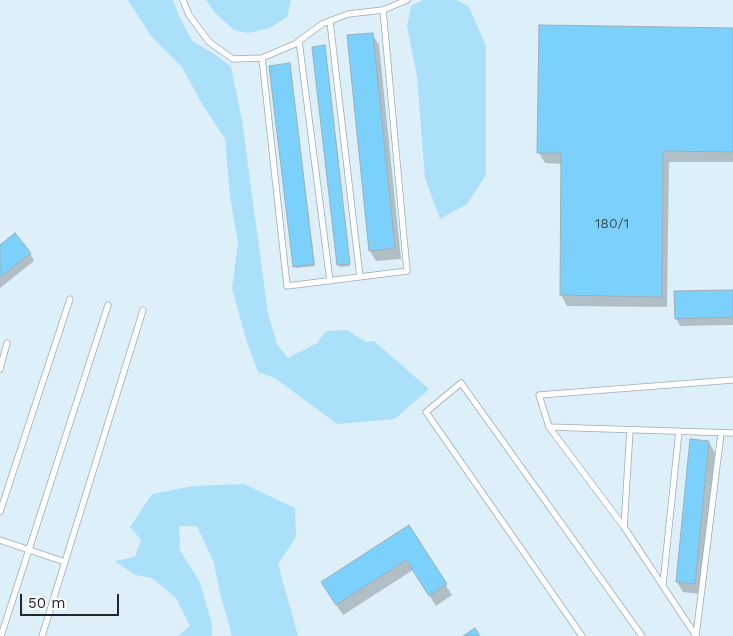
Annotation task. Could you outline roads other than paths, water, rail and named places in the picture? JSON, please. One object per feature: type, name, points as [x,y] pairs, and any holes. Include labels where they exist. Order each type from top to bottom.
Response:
[{"type":"lane","points":[[184,0],[189,15],[208,42],[233,59],[262,58],[300,41],[322,24],[348,14],[383,10],[407,0]]},
{"type":"lane","points":[[262,58],[287,286],[407,271],[383,10]]},
{"type":"lane","points":[[330,22],[360,277]]},
{"type":"lane","points":[[300,41],[330,281]]},
{"type":"lane","points":[[0,512],[70,299]]},
{"type":"lane","points":[[1,636],[108,305]]},
{"type":"lane","points":[[42,636],[142,310]]},
{"type":"lane","points":[[0,369],[6,343]]},
{"type":"lane","points":[[696,636],[624,527],[549,427],[539,395],[733,380]]},
{"type":"lane","points":[[582,636],[426,412],[461,384],[642,636]]},
{"type":"lane","points":[[549,427],[733,433]]},
{"type":"lane","points":[[624,527],[630,430]]},
{"type":"lane","points":[[663,584],[679,432]]},
{"type":"lane","points":[[696,636],[721,433]]},
{"type":"lane","points":[[0,540],[65,562]]}]
